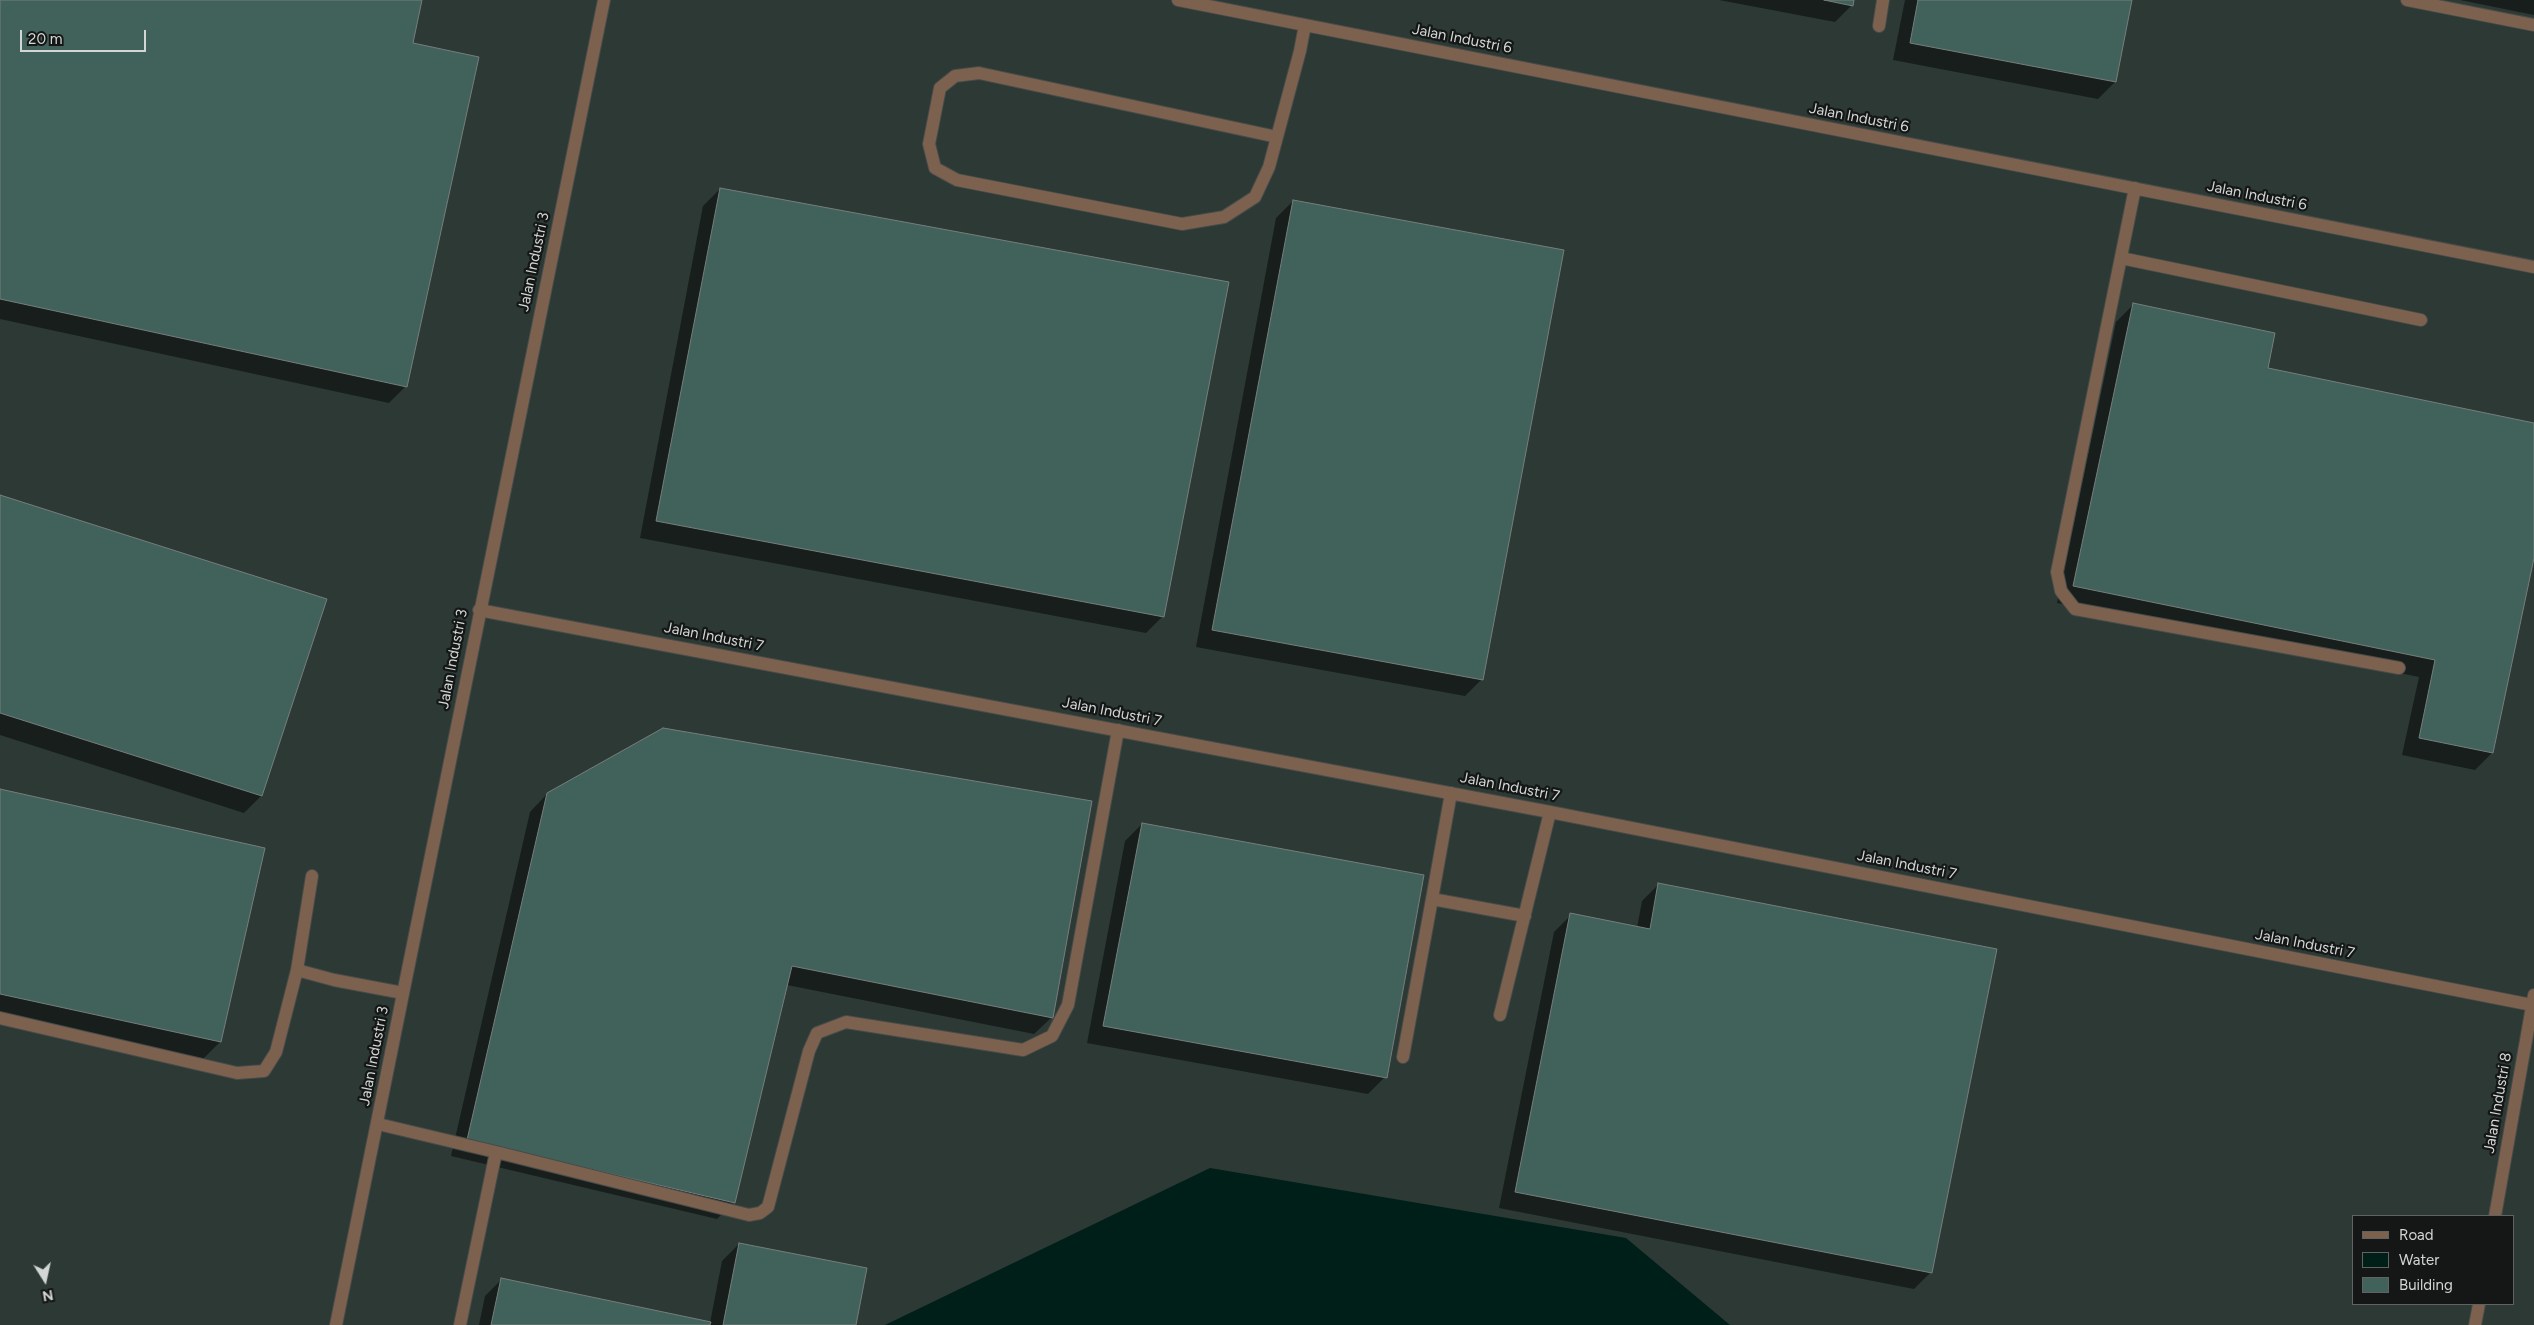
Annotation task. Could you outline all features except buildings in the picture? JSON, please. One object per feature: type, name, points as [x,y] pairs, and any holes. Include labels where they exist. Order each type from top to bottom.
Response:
[{"type":"street","name":"Jalan Industri 3","points":[[336,1325],[378,1124],[479,610],[604,0]]},
{"type":"street","name":"Jalan Industri 6","points":[[1178,0],[2534,267]]},
{"type":"street","points":[[1879,26],[1883,0]]},
{"type":"street","points":[[2407,0],[2534,26]]},
{"type":"street","points":[[1277,137],[979,73],[955,76],[940,88],[929,144],[935,168],[957,180],[1182,224],[1224,217],[1255,197],[1268,167],[1277,137],[1305,25]]},
{"type":"street","points":[[2135,188],[2057,572],[2061,592],[2074,609],[2399,668]]},
{"type":"street","points":[[2121,258],[2421,320]]},
{"type":"street","name":"Jalan Industri 7","points":[[479,610],[1451,793],[2533,1000]]},
{"type":"street","points":[[378,1124],[748,1215],[760,1213],[768,1207],[809,1051],[817,1033],[846,1022],[1023,1050],[1052,1036],[1068,1005],[1118,730]]},
{"type":"street","points":[[1404,1057],[1451,793]]},
{"type":"street","points":[[1500,1015],[1550,812]]},
{"type":"street","points":[[0,1018],[237,1073],[264,1071],[276,1052],[297,970],[312,876]]},
{"type":"street","points":[[1432,899],[1525,916]]},
{"type":"street","points":[[297,970],[334,980],[403,993]]},
{"type":"street","name":"Jalan Industri 8","points":[[2495,1215],[2533,1000]]},
{"type":"street","points":[[460,1325],[496,1152]]},
{"type":"street","points":[[2475,1325],[2479,1305]]},
{"type":"shaded area","points":[[0,0],[2534,0],[2534,1325],[0,1325]]},
{"type":"water","points":[[1210,1168],[1626,1238],[1730,1325],[885,1325]]}]
